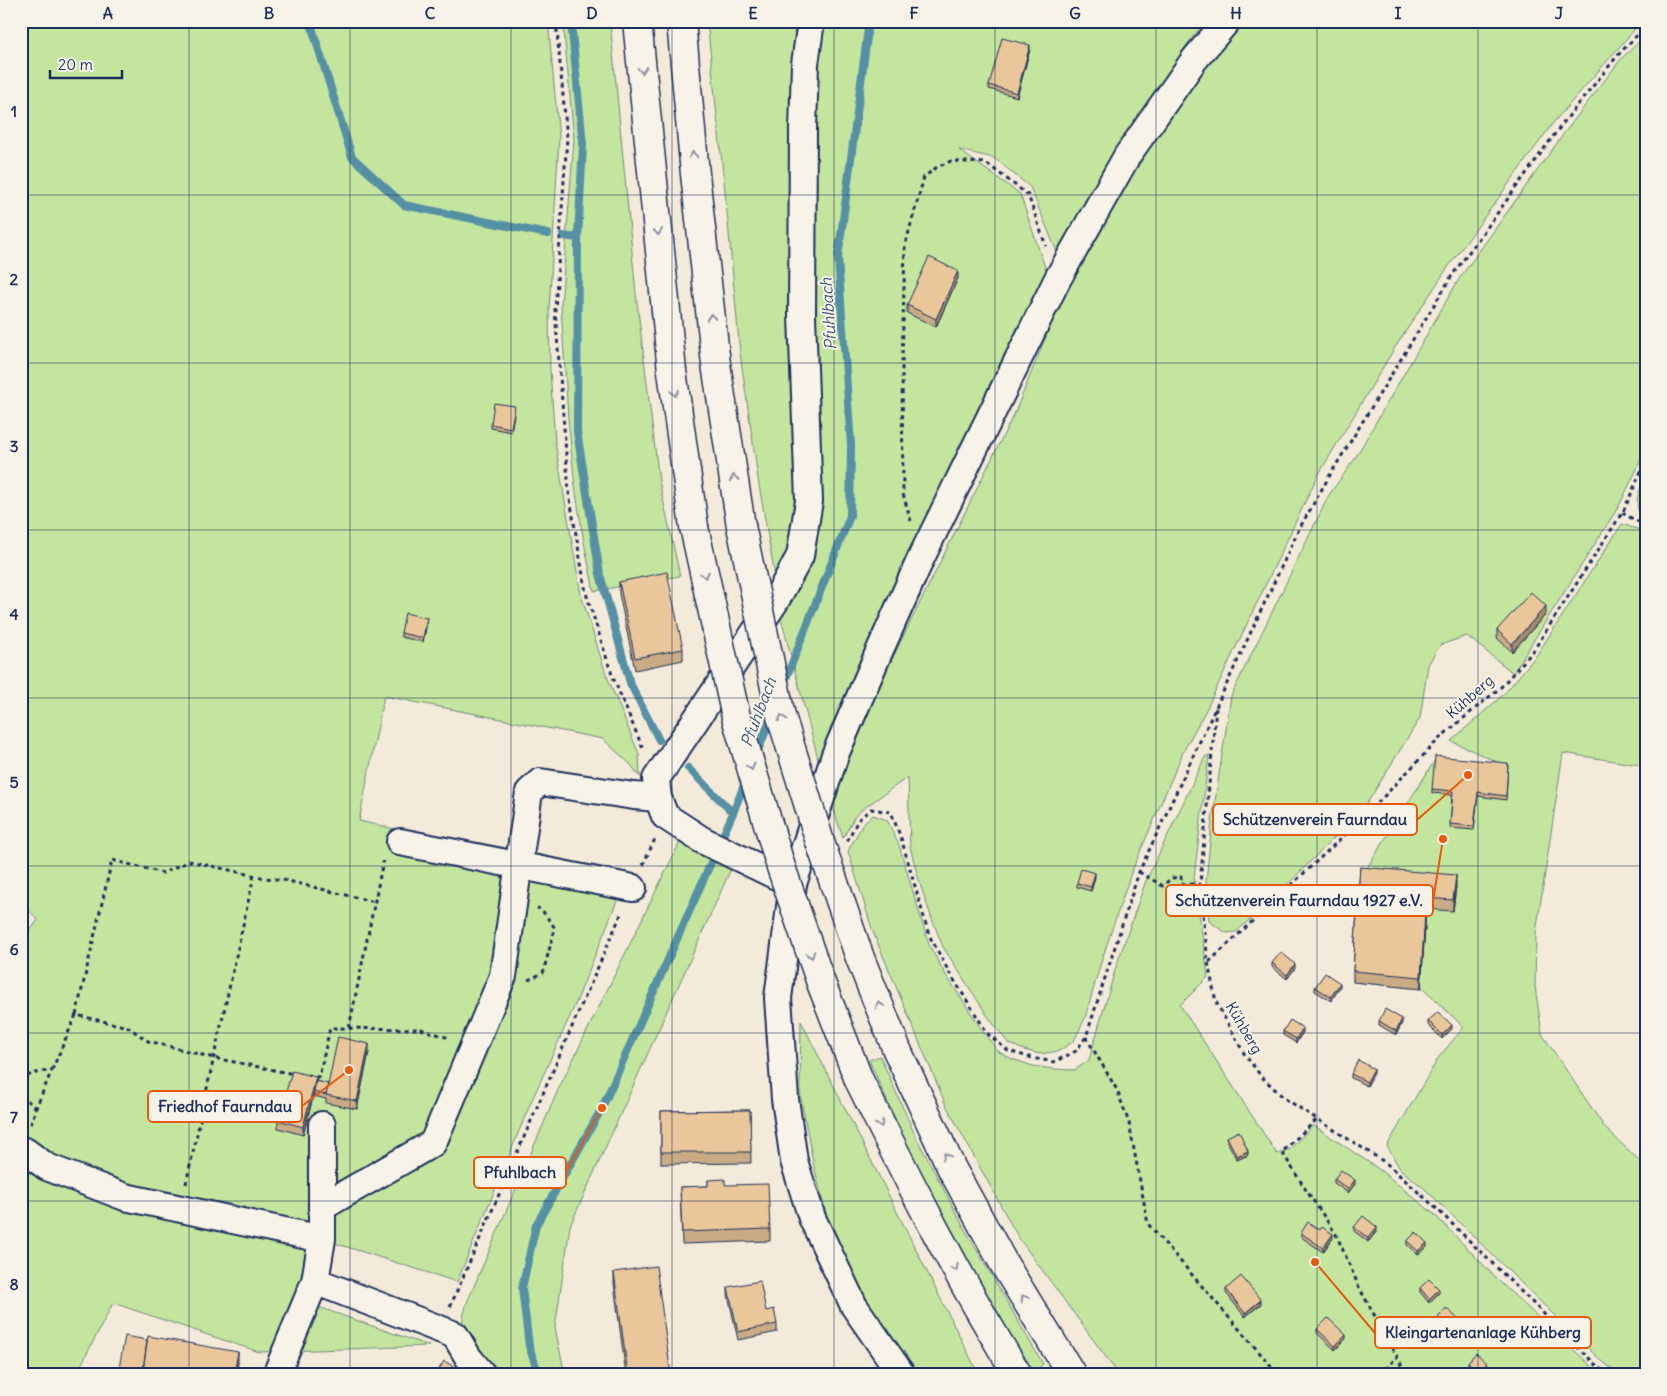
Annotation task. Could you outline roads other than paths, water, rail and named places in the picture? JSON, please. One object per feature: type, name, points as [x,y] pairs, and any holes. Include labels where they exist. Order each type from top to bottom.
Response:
[{"type":"highway","points":[[637,21],[672,371],[694,527],[736,717],[781,867],[859,1080],[912,1190],[966,1288],[1018,1375]]},
{"type":"highway","points":[[681,21],[695,174],[716,364],[741,526],[781,716],[820,842],[860,958],[896,1050],[952,1169],[1004,1264],[1072,1375]]},
{"type":"street","points":[[660,798],[776,602],[800,556],[810,501],[802,316],[804,92],[805,64],[811,21]]},
{"type":"street","points":[[902,1375],[854,1306],[812,1218],[794,1161],[785,1099],[778,998],[793,884],[835,755],[922,556],[1058,280],[1127,156],[1194,60],[1227,21]]},
{"type":"street","points":[[322,1207],[432,1143],[503,976],[529,792],[540,782],[660,798],[702,840],[793,884]]},
{"type":"street","points":[[400,842],[633,888]]},
{"type":"street","points":[[276,1375],[314,1281],[322,1239],[322,1125]]},
{"type":"street","points":[[25,1151],[47,1167],[125,1197],[322,1239]]},
{"type":"street","points":[[314,1281],[454,1335],[468,1357],[483,1375]]},
{"type":"waterway","points":[[310,21],[352,157],[404,205],[548,234]]},
{"type":"waterway","points":[[571,21],[583,145],[578,238],[577,432],[600,574],[630,683],[659,740]]},
{"type":"waterway","name":"Pfuhlbach","points":[[783,686],[850,516],[851,445],[838,258],[869,21]]},
{"type":"waterway","points":[[563,236],[578,238]]},
{"type":"waterway","name":"Pfuhlbach","points":[[756,756],[772,715]]},
{"type":"waterway","points":[[688,768],[733,813]]},
{"type":"waterway","name":"Pfuhlbach","points":[[539,1375],[529,1346],[522,1288],[536,1225],[602,1108],[746,780]]},
{"type":"place","name":"Schützenverein Faurndau","points":[[1468,775]]},
{"type":"place","name":"Schützenverein Faurndau 1927 e.V.","points":[[1443,839]]},
{"type":"place","name":"Friedhof Faurndau","points":[[349,1070]]},
{"type":"place","name":"Pfuhlbach","points":[[602,1108]]},
{"type":"place","name":"Kleingartenanlage Kühberg","points":[[1315,1262]]}]
